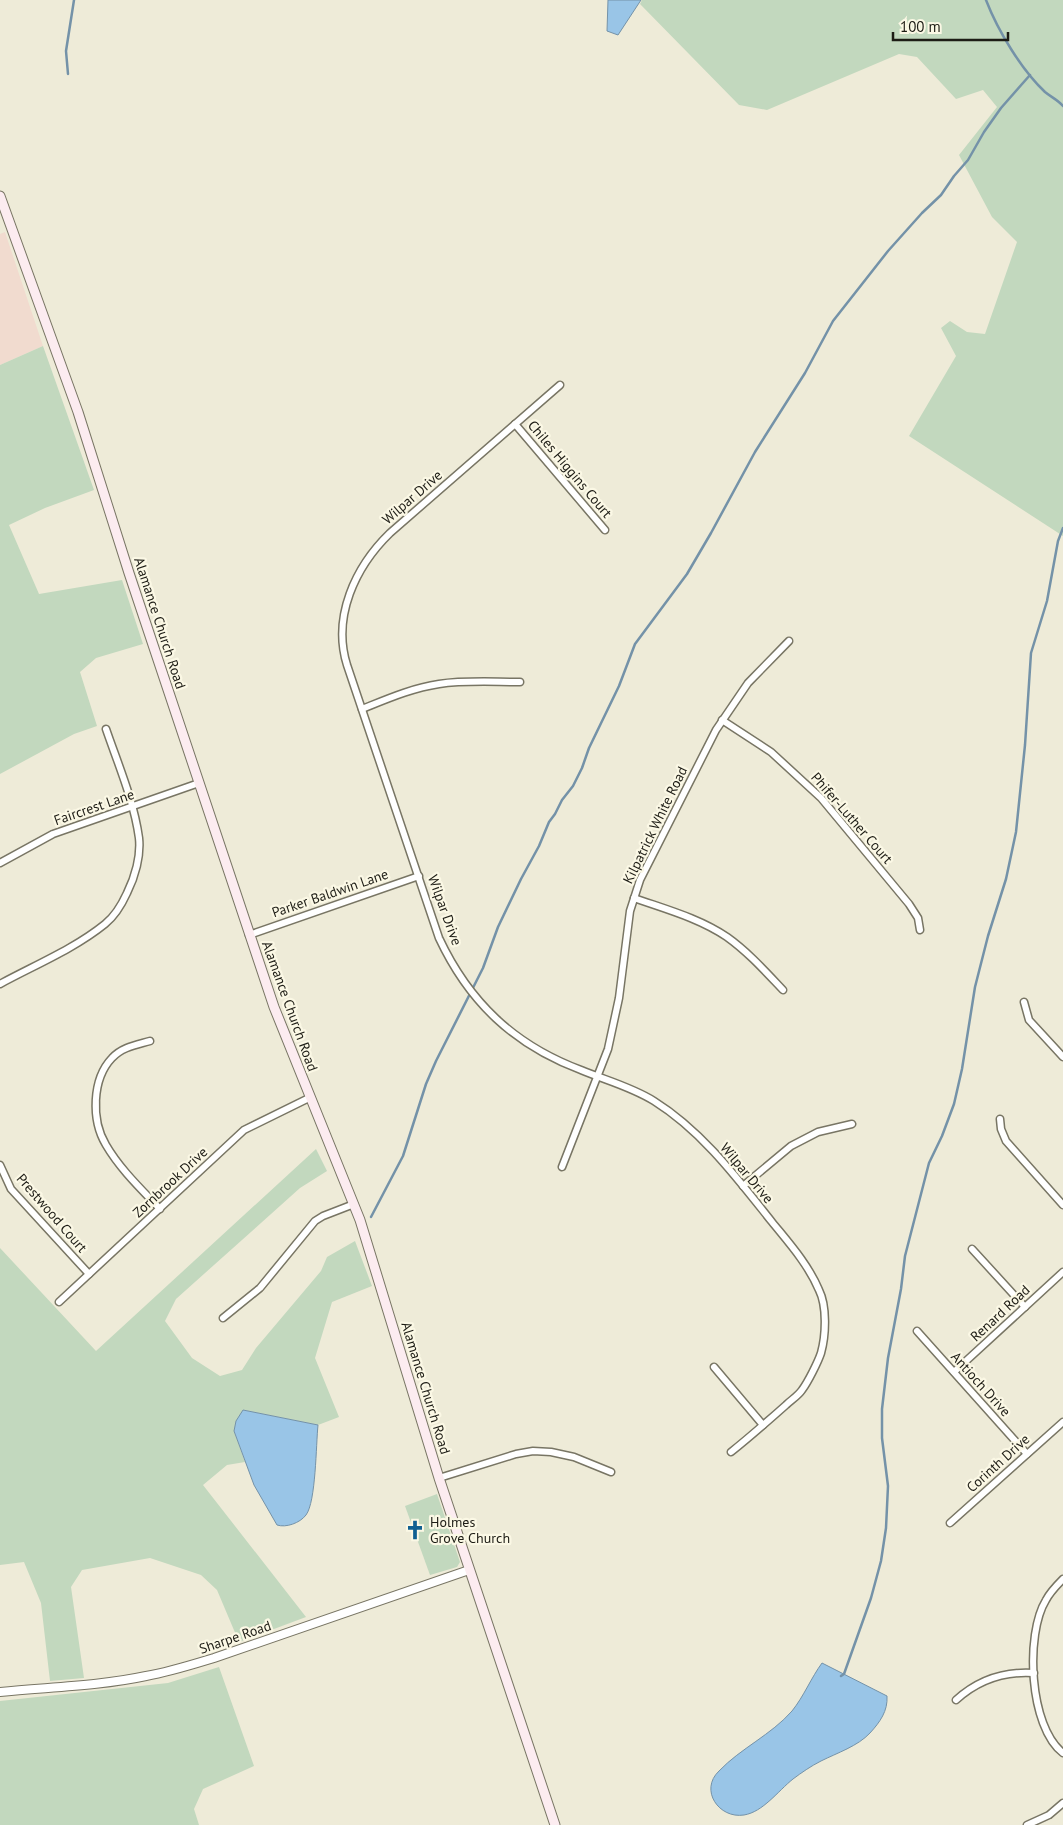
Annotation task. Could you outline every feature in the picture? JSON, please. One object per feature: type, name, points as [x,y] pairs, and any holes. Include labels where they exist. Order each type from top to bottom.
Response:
[{"type":"main road","name":"Alamance Church Road","points":[[0,196],[78,412],[274,1007],[309,1098],[354,1204],[439,1478],[555,1825]]},
{"type":"street","name":"Wilpar Drive","points":[[560,385],[390,533],[372,552],[360,570],[347,604],[343,634],[346,660],[439,938],[461,979],[480,1004],[502,1026],[528,1044],[580,1070],[652,1100],[676,1116],[698,1135],[743,1186],[805,1264],[820,1291],[825,1321],[820,1353],[803,1390],[731,1452]]},
{"type":"street","name":"Chiles Higgins Court","points":[[515,424],[605,530]]},
{"type":"street","name":"Kilpatrick White Road","points":[[562,1167],[608,1049],[614,1024],[630,911],[640,880],[667,824],[722,720],[748,683],[789,641]]},
{"type":"street","points":[[362,709],[409,690],[438,684],[520,682]]},
{"type":"street","name":"Phifer-Luther Court","points":[[722,720],[771,752],[822,798],[909,904],[918,918],[920,930]]},
{"type":"street","points":[[0,984],[85,938],[106,923],[116,913],[132,883],[137,863],[139,839],[132,807],[106,729]]},
{"type":"street","name":"Faircrest Lane","points":[[0,863],[52,834],[199,783]]},
{"type":"street","name":"Parker Baldwin Lane","points":[[249,935],[419,876]]},
{"type":"street","points":[[634,898],[691,918],[725,936],[743,949],[783,990]]},
{"type":"street","points":[[1024,1002],[1029,1020],[1063,1057]]},
{"type":"street","points":[[150,1041],[128,1047],[113,1057],[103,1071],[97,1090],[97,1110],[99,1129],[105,1144],[126,1174],[160,1209]]},
{"type":"street","name":"Zornbrook Drive","points":[[59,1302],[244,1130],[309,1098]]},
{"type":"street","points":[[1000,1119],[1006,1141],[1063,1205]]},
{"type":"street","points":[[743,1186],[791,1146],[818,1132],[852,1124]]},
{"type":"street","name":"Prestwood Court","points":[[0,1165],[11,1189],[89,1274]]},
{"type":"street","points":[[223,1318],[260,1288],[315,1222],[323,1216],[354,1204]]},
{"type":"street","points":[[972,1249],[1025,1307]]},
{"type":"street","name":"Renard Road","points":[[954,1372],[1063,1272]]},
{"type":"street","name":"Antioch Drive","points":[[917,1331],[1027,1454]]},
{"type":"street","points":[[714,1368],[763,1425]]},
{"type":"street","name":"Corinth Drive","points":[[950,1523],[1063,1422]]},
{"type":"street","points":[[439,1478],[516,1454],[533,1451],[551,1452],[574,1457],[611,1472]]},
{"type":"street","name":"Sharpe Road","points":[[0,1692],[101,1682],[172,1671],[469,1570]]},
{"type":"street","points":[[1063,1579],[1046,1600],[1038,1620],[1033,1646],[1039,1712],[1048,1734],[1063,1753]]},
{"type":"street","points":[[956,1700],[964,1692],[995,1676],[1018,1672],[1034,1673]]},
{"type":"street","points":[[1027,1825],[1049,1814],[1063,1802]]},
{"type":"shaded area","points":[[5,232],[43,346],[0,365],[0,234]]},
{"type":"green space","points":[[642,0],[1063,0],[1063,536],[909,436],[956,356],[941,328],[950,321],[967,332],[985,334],[1017,242],[992,217],[959,155],[997,107],[983,90],[956,99],[917,57],[899,54],[767,110],[739,105],[640,4]]},
{"type":"green space","points":[[43,346],[94,490],[45,508],[9,525],[39,594],[122,580],[143,644],[96,658],[80,672],[97,726],[74,734],[0,774],[0,365]]},
{"type":"green space","points":[[316,1149],[327,1171],[300,1188],[176,1299],[165,1321],[192,1358],[220,1376],[242,1370],[256,1348],[321,1271],[327,1257],[355,1241],[372,1286],[332,1302],[315,1358],[339,1417],[318,1425],[243,1410],[234,1431],[245,1462],[227,1465],[203,1485],[306,1617],[239,1642],[217,1590],[201,1575],[150,1558],[82,1570],[71,1587],[84,1678],[50,1681],[41,1603],[24,1562],[0,1565],[0,1248],[96,1351]]},
{"type":"green space","points":[[437,1494],[460,1562],[457,1567],[430,1575],[405,1506]]},
{"type":"green space","points":[[219,1667],[254,1766],[203,1789],[194,1809],[199,1825],[0,1825],[0,1701],[168,1683]]},
{"type":"water","points":[[608,0],[641,0],[618,35],[607,31]]},
{"type":"water","points":[[243,1410],[318,1425],[312,1498],[306,1515],[297,1522],[284,1526],[277,1525],[254,1485],[234,1431],[236,1421]]},
{"type":"water","points":[[822,1663],[887,1696],[885,1711],[880,1720],[860,1742],[806,1770],[758,1810],[744,1815],[735,1815],[720,1808],[712,1794],[711,1786],[713,1779],[737,1755],[784,1720],[800,1699]]},
{"type":"waterway","points":[[68,74],[66,51],[74,0]]},
{"type":"waterway","points":[[986,0],[1004,37],[1019,61],[1036,83],[1063,106]]},
{"type":"waterway","points":[[371,1217],[403,1156],[426,1084],[436,1061],[483,968],[498,927],[549,822],[573,786],[582,768],[589,748],[619,686],[635,644],[687,574],[755,452],[805,373],[833,321],[888,251],[941,195],[968,160],[1001,108],[1030,75]]},
{"type":"waterway","points":[[841,1676],[844,1674],[871,1598],[881,1561],[886,1528],[888,1486],[882,1438],[882,1409],[888,1358],[905,1256],[929,1163],[954,1104],[962,1069],[975,987],[988,936],[1006,879],[1016,832],[1025,745],[1031,653],[1047,601],[1058,541],[1063,528]]},
{"type":"place","name":"Holmes Grove Church","points":[[415,1530]]}]
